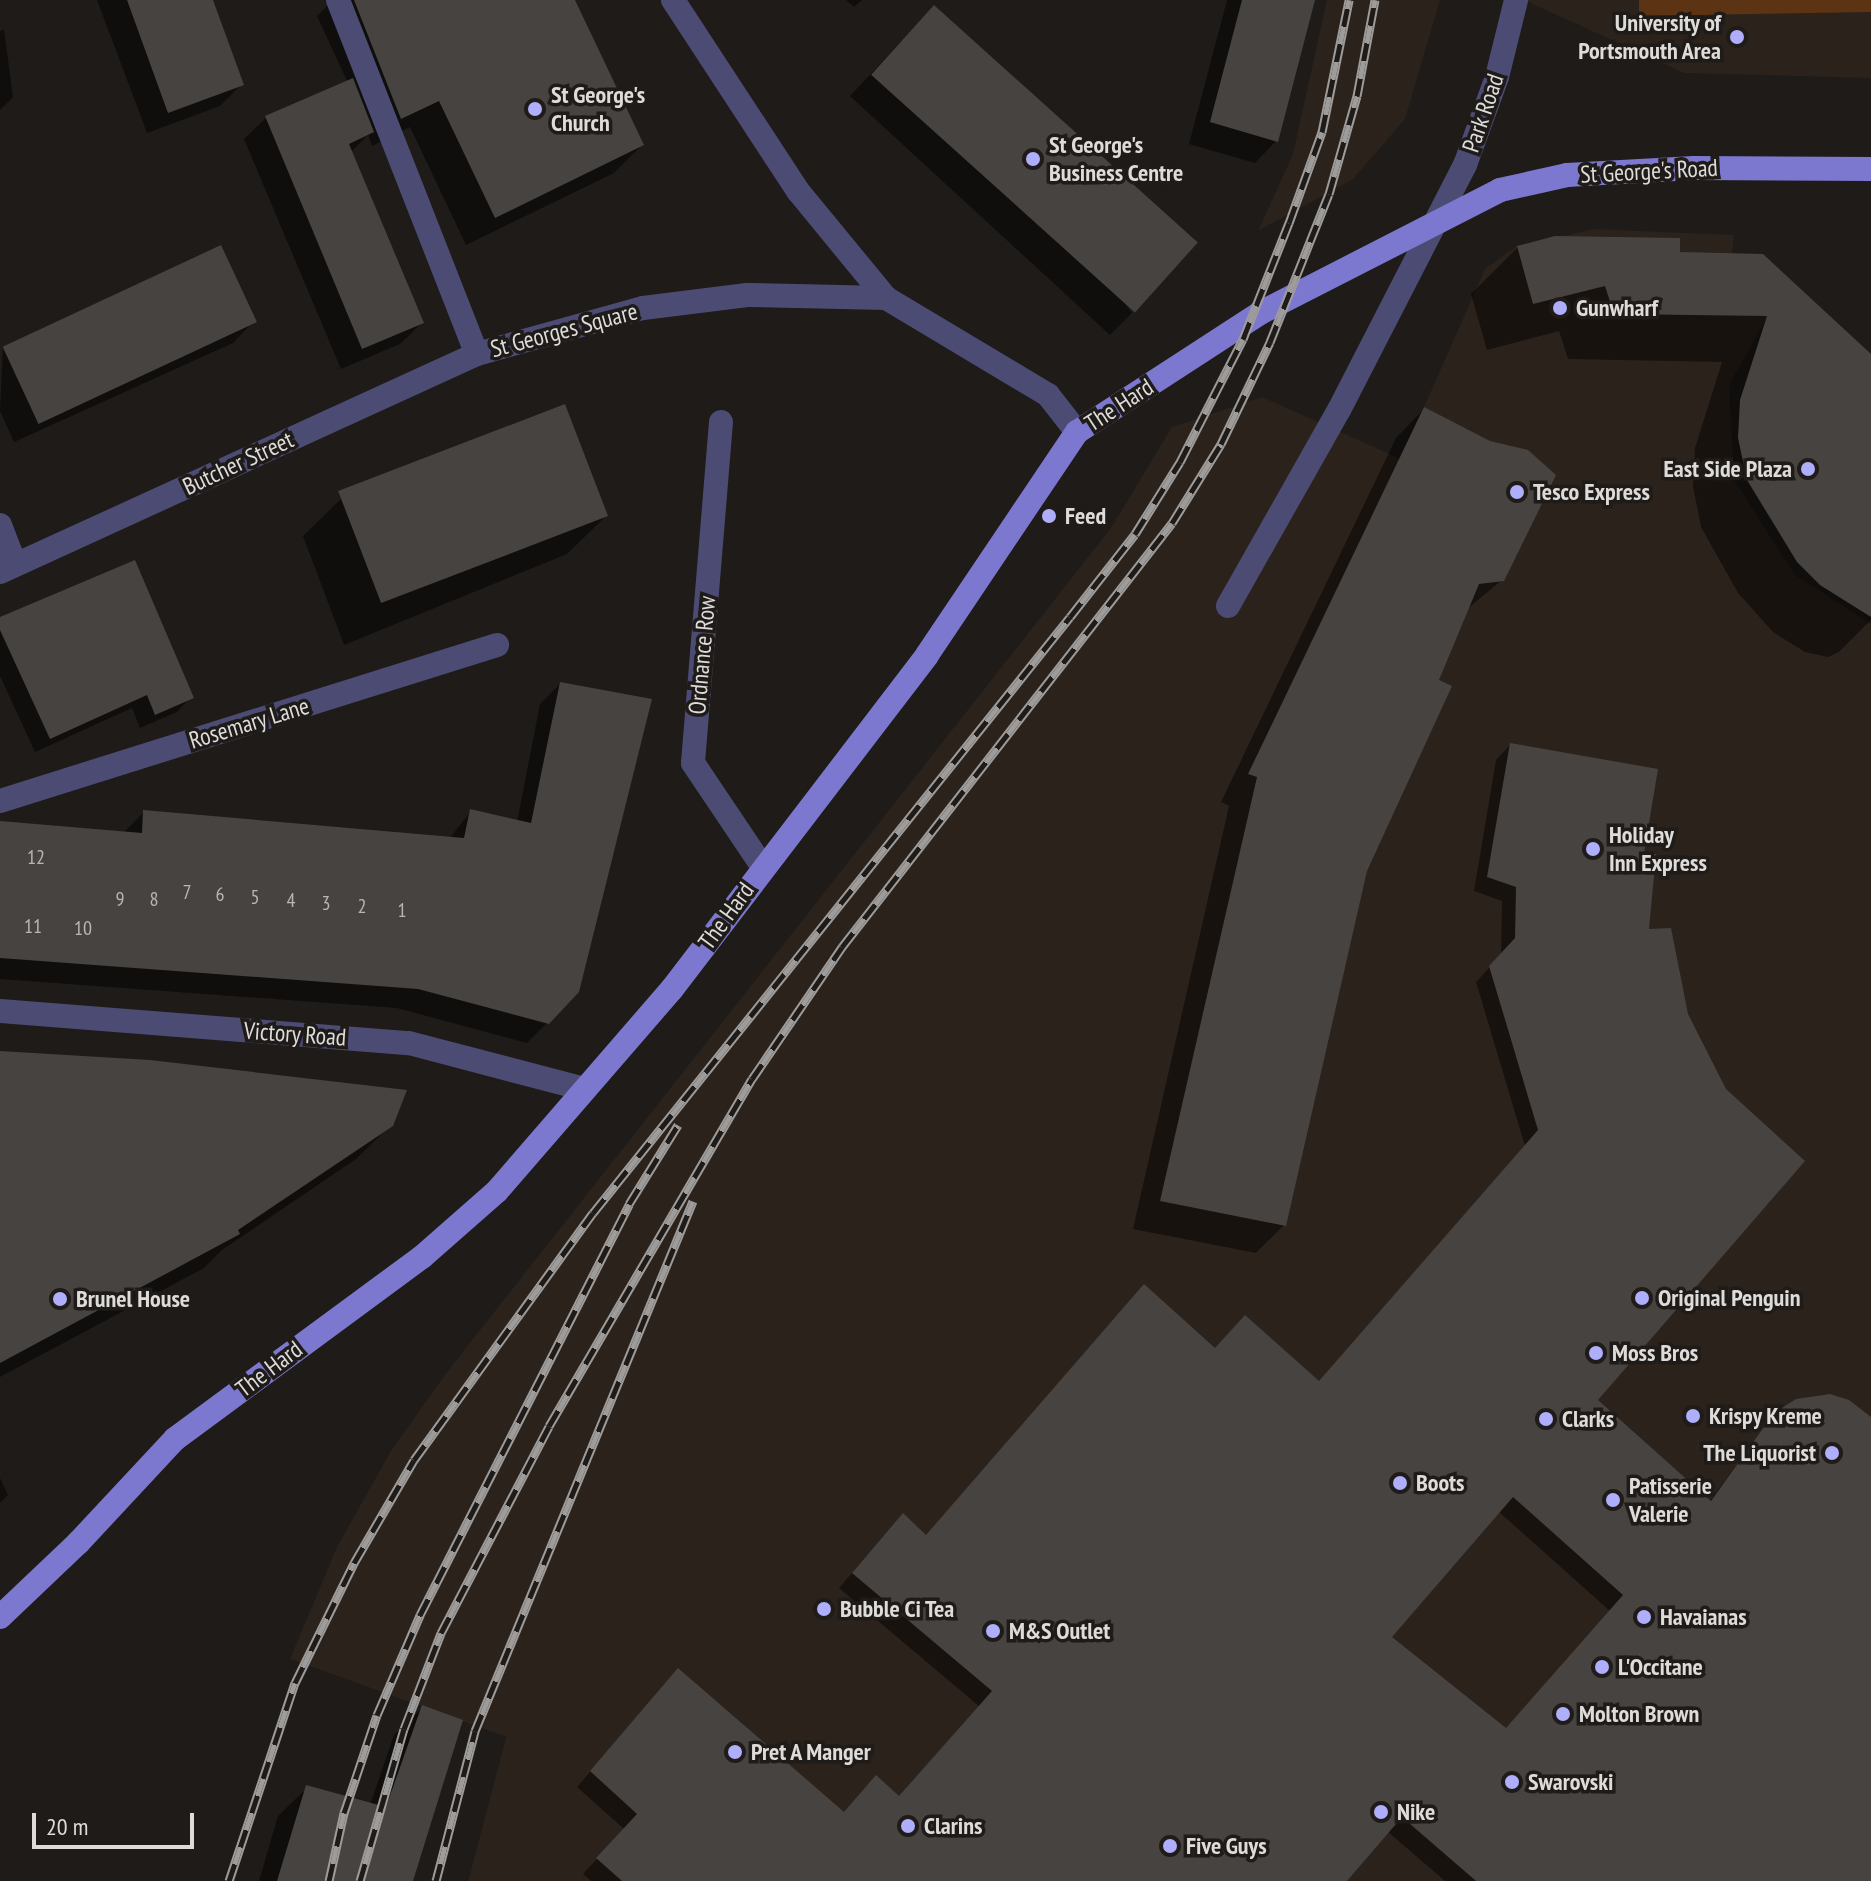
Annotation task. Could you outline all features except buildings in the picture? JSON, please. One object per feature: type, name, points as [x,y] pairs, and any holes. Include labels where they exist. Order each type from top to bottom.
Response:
[{"type":"main road","name":"St George's Road","points":[[1436,221],[1500,190],[1567,175],[1694,168],[1871,169]]},
{"type":"main road","name":"The Hard","points":[[0,1617],[78,1543],[175,1439],[422,1257],[497,1191],[672,989],[927,655],[1077,432],[1260,313],[1436,221]]},
{"type":"street","name":"St Georges Square","points":[[338,0],[477,354],[643,308],[747,295],[886,298]]},
{"type":"street","name":"St Georges Square","points":[[673,0],[798,191],[886,298],[1048,395],[1077,432]]},
{"type":"street","name":"Park Road","points":[[1228,606],[1339,410],[1436,221],[1480,128],[1516,0]]},
{"type":"street","name":"Butcher Street","points":[[8,568],[477,354]]},
{"type":"street","name":"Ordnance Row","points":[[721,422],[693,763],[763,867]]},
{"type":"street","points":[[0,525],[8,568]]},
{"type":"street","name":"Rosemary Lane","points":[[0,801],[497,645]]},
{"type":"street","name":"Victory Road","points":[[0,1011],[409,1043],[584,1089]]},
{"type":"shaded area","points":[[1327,0],[1440,0],[1405,119],[1353,179],[1258,231],[1293,154]]},
{"type":"shaded area","name":"University of Portsmouth Area","points":[[1524,0],[1871,0],[1871,78],[1684,73]]},
{"type":"shaded area","points":[[1639,0],[1871,0],[1871,12],[1639,16]]},
{"type":"shaded area","points":[[1594,229],[1734,235],[1732,254],[1782,291],[1729,385],[1734,480],[1795,575],[1871,624],[1871,1881],[468,1881],[506,1737],[290,1659],[337,1547],[391,1451],[444,1376],[1111,528],[1172,427],[1262,397],[1412,464],[1424,407],[1485,269],[1517,246]]},
{"type":"pier","points":[[290,1659],[506,1737],[468,1881],[193,1881]]},
{"type":"railway","points":[[229,1881],[295,1683],[354,1563],[414,1460],[593,1213],[1135,534],[1180,462],[1243,339],[1289,223],[1322,132],[1349,0]]},
{"type":"railway","points":[[360,1881],[404,1729],[441,1633],[549,1426],[752,1079],[842,947],[1172,523],[1221,444],[1270,342],[1329,194],[1357,96],[1375,0]]},
{"type":"railway","points":[[329,1881],[344,1813],[377,1715],[420,1615],[629,1204],[678,1125]]},
{"type":"railway","points":[[436,1881],[475,1731],[693,1201]]},
{"type":"place","name":"University of Portsmouth Area","points":[[1737,37]]},
{"type":"place","name":"St George's Church","points":[[535,109]]},
{"type":"place","name":"St George's Business Centre","points":[[1033,159]]},
{"type":"place","name":"Gunwharf","points":[[1560,308]]},
{"type":"place","name":"East Side Plaza","points":[[1808,469]]},
{"type":"place","name":"Tesco Express","points":[[1517,492]]},
{"type":"place","name":"Feed","points":[[1049,516]]},
{"type":"place","name":"Holiday Inn Express","points":[[1593,849]]},
{"type":"place","name":"Original Penguin","points":[[1642,1298]]},
{"type":"place","name":"Brunel House","points":[[60,1299]]},
{"type":"place","name":"Moss Bros","points":[[1596,1353]]},
{"type":"place","name":"Krispy Kreme","points":[[1693,1416]]},
{"type":"place","name":"Clarks","points":[[1546,1419]]},
{"type":"place","name":"The Liquorist","points":[[1832,1453]]},
{"type":"place","name":"Boots","points":[[1400,1483]]},
{"type":"place","name":"Patisserie Valerie","points":[[1613,1500]]},
{"type":"place","name":"Bubble Ci Tea","points":[[824,1609]]},
{"type":"place","name":"Havaianas","points":[[1644,1617]]},
{"type":"place","name":"M&S Outlet","points":[[993,1631]]},
{"type":"place","name":"L'Occitane","points":[[1602,1667]]},
{"type":"place","name":"Molton Brown","points":[[1563,1714]]},
{"type":"place","name":"Pret A Manger","points":[[735,1752]]},
{"type":"place","name":"Swarovski","points":[[1512,1782]]},
{"type":"place","name":"Nike","points":[[1381,1812]]},
{"type":"place","name":"Clarins","points":[[908,1826]]},
{"type":"place","name":"Five Guys","points":[[1170,1846]]}]
